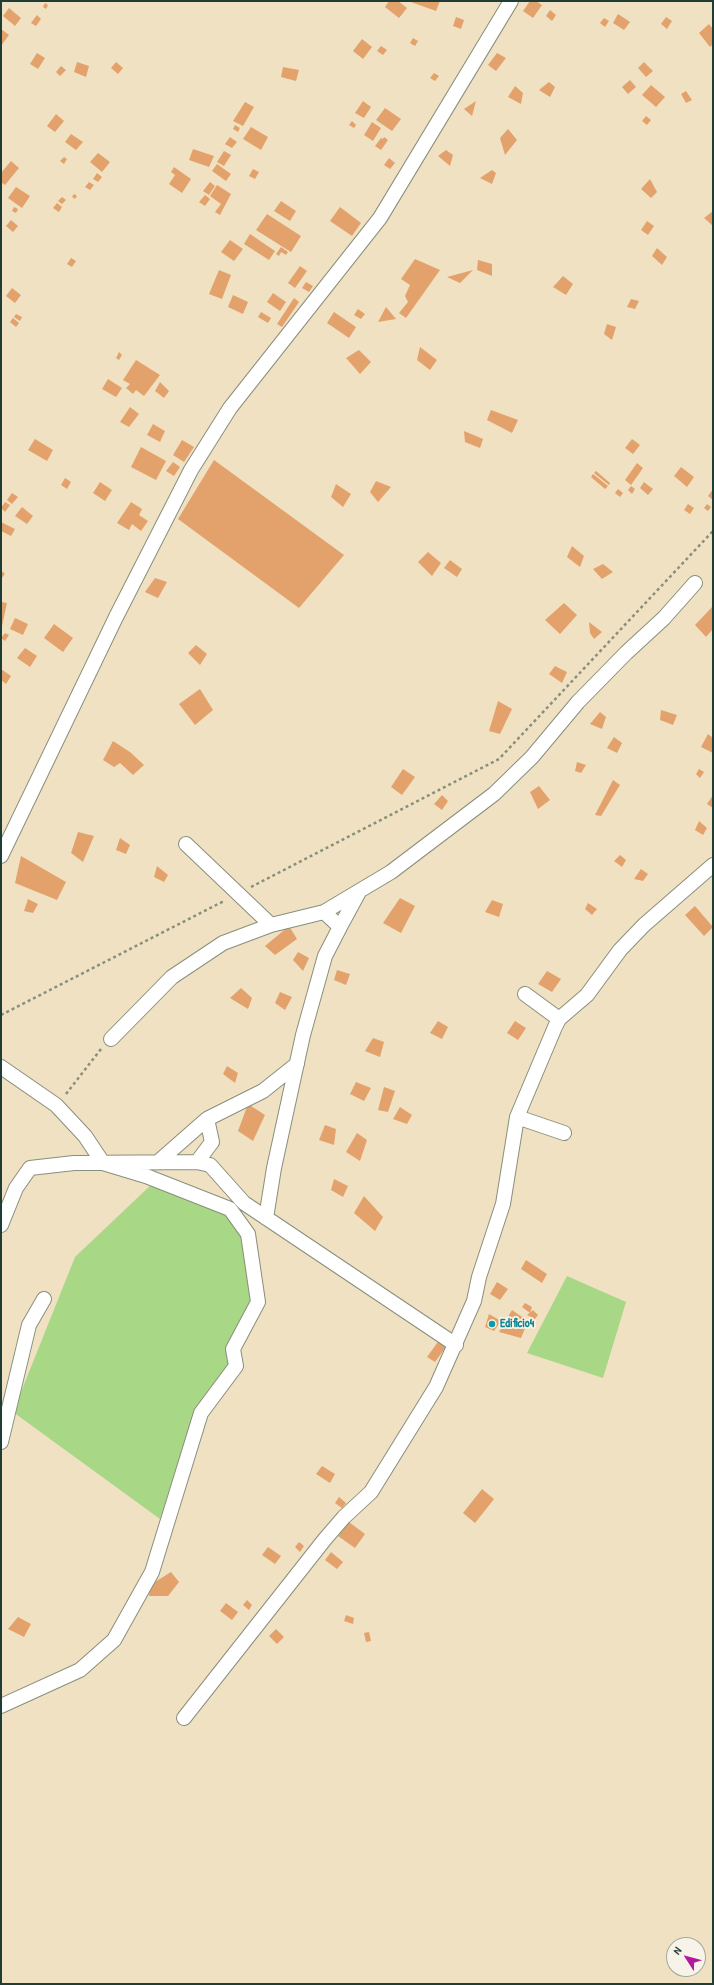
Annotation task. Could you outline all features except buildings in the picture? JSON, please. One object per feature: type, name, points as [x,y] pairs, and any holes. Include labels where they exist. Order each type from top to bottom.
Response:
[{"type":"street","points":[[1,856],[116,617],[192,470],[230,408],[380,218],[511,1]]},
{"type":"street","points":[[111,1039],[172,977],[223,943],[271,925],[324,912],[391,872],[494,794],[532,757],[578,702],[626,653],[664,618],[695,583]]},
{"type":"street","points":[[186,844],[271,925]]},
{"type":"street","points":[[184,1718],[325,1539],[344,1517],[372,1492],[436,1387],[456,1345],[464,1322],[474,1301],[479,1277],[500,1216],[517,1117],[550,1036],[559,1019],[587,995],[620,950],[644,925],[713,865]]},
{"type":"street","points":[[266,1218],[274,1168],[297,1064],[325,956],[359,891]]},
{"type":"street","points":[[324,912],[340,927]]},
{"type":"street","points":[[525,994],[559,1019]]},
{"type":"street","points":[[158,1162],[207,1119],[263,1091],[297,1064]]},
{"type":"street","points":[[1,1067],[56,1105],[85,1136],[103,1163],[146,1176],[230,1209],[248,1234],[258,1302],[233,1348],[236,1366],[201,1413],[152,1572],[114,1640],[80,1670],[1,1706]]},
{"type":"street","points":[[517,1117],[564,1133]]},
{"type":"street","points":[[197,1162],[212,1142],[207,1119]]},
{"type":"street","points":[[1,1225],[16,1188],[30,1168],[74,1163],[197,1162],[210,1165],[244,1203],[456,1345]]},
{"type":"street","points":[[1,1442],[29,1325],[44,1299]]},
{"type":"path","points":[[1,1015],[499,759],[713,531]]},
{"type":"path","points":[[56,1105],[73,1087],[98,1052],[111,1039]]},
{"type":"green space","points":[[153,1183],[224,1213],[241,1236],[251,1301],[226,1348],[229,1364],[196,1407],[160,1519],[13,1412],[75,1257]]},
{"type":"green space","points":[[567,1276],[626,1302],[603,1378],[527,1353]]},
{"type":"place","name":"Edificio4","points":[[492,1324]]}]
